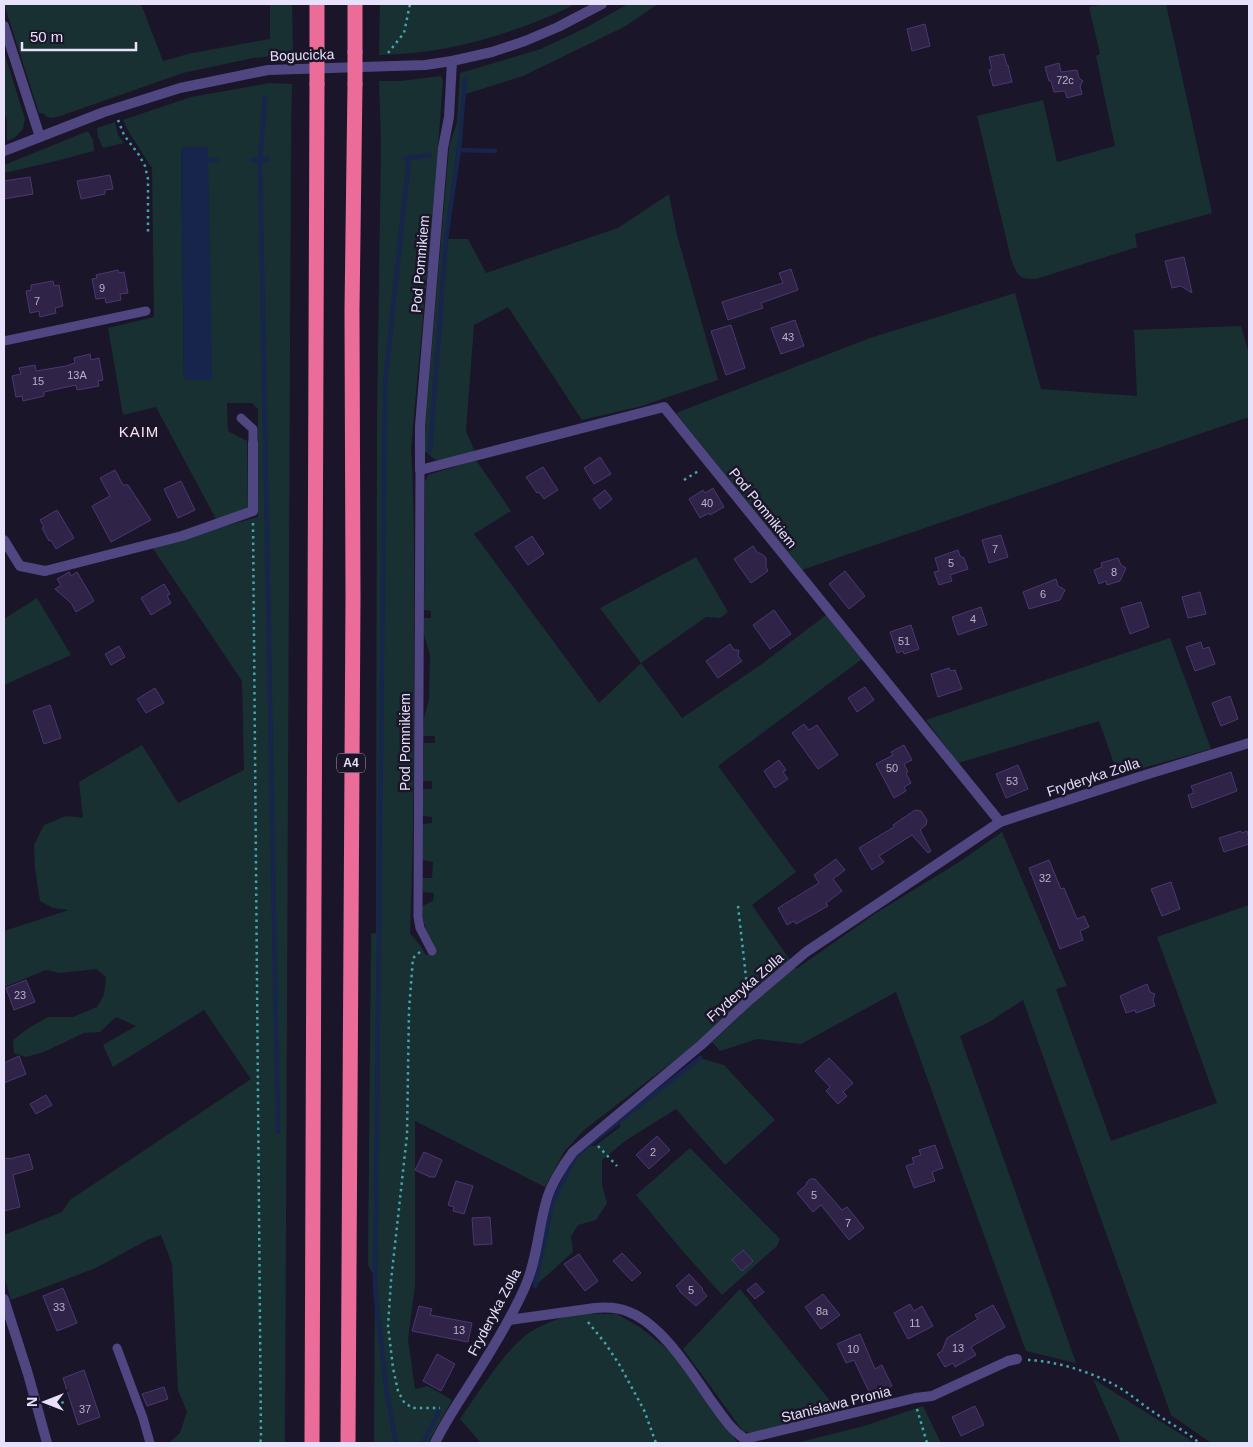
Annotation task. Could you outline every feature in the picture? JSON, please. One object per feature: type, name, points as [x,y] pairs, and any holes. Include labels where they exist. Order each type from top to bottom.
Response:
[{"type":"highway","points":[[312,1443],[317,4]]},
{"type":"highway","name":"A4","points":[[348,1443],[353,606],[352,310],[355,4]]},
{"type":"street","name":"Bogucicka","points":[[4,151],[113,109],[180,88],[268,70],[425,65],[492,52],[558,28],[602,4]]},
{"type":"street","points":[[4,26],[40,136]]},
{"type":"street","name":"Pod Pomnikiem","points":[[452,61],[449,117],[443,148],[420,426],[420,470],[664,407],[1000,822]]},
{"type":"street","points":[[4,540],[20,566],[45,571],[182,536],[253,511],[253,443]]},
{"type":"street","name":"Fryderyka Zolla","points":[[435,1443],[509,1320],[526,1286],[533,1266],[545,1203],[568,1158],[701,1045],[747,1002],[806,952],[1000,822],[1145,774],[1249,743]]},
{"type":"street","points":[[4,1299],[28,1374],[47,1443]]},
{"type":"street","name":"Stanisława Pronia","points":[[509,1320],[609,1307],[634,1314],[648,1323],[671,1345],[731,1428],[745,1440],[914,1398],[932,1396],[1008,1361],[1017,1359]]},
{"type":"lane","points":[[4,341],[146,311]]},
{"type":"lane","points":[[241,418],[252,429],[253,443]]},
{"type":"lane","name":"Pod Pomnikiem","points":[[420,470],[418,918],[420,928],[430,948]]},
{"type":"lane","points":[[117,1348],[143,1418],[150,1443]]},
{"type":"path","points":[[388,58],[388,53],[404,33],[410,4]]},
{"type":"path","points":[[113,109],[124,135],[139,155],[148,179],[148,235]]},
{"type":"path","points":[[684,480],[710,464]]},
{"type":"path","points":[[253,511],[260,1443]]},
{"type":"path","points":[[738,906],[746,985],[749,993],[747,1002]]},
{"type":"path","points":[[430,948],[413,958],[409,1010],[407,1134],[388,1326],[393,1368],[398,1391],[404,1402],[412,1408],[436,1407],[452,1412]]},
{"type":"path","points":[[599,1147],[617,1166]]},
{"type":"path","points":[[578,1310],[605,1343],[619,1364],[644,1410],[656,1443]]},
{"type":"path","points":[[1017,1359],[1040,1360],[1075,1369],[1111,1384],[1164,1420],[1180,1428],[1199,1443]]},
{"type":"path","points":[[914,1398],[927,1443]]},
{"type":"path","points":[[49,1407],[64,1402]]},
{"type":"green space","points":[[4,4],[141,4],[163,61],[192,53],[270,39],[270,4],[292,4],[293,54],[253,58],[183,73],[51,118],[43,113],[39,113]]},
{"type":"green space","points":[[380,4],[575,4],[525,26],[471,43],[417,53],[379,55]]},
{"type":"green space","points":[[628,4],[658,4],[624,27],[523,76],[466,94],[446,239],[468,239],[486,273],[618,228],[669,194],[677,235],[718,380],[642,406],[582,420],[508,307],[474,325],[466,431],[475,452],[440,461],[434,459],[425,451],[425,427],[449,147],[457,122],[460,73],[541,49],[587,27]]},
{"type":"green space","points":[[1105,4],[1166,4],[1212,213],[1135,234],[1137,247],[1036,279],[1025,278],[1019,275],[1011,259],[977,116],[1043,100],[1057,162],[1115,146],[1096,56],[1100,54],[1089,7]]},
{"type":"green space","points":[[4,52],[25,119],[23,129],[14,138],[7,141],[7,120],[4,111]]},
{"type":"green space","points":[[441,76],[443,81],[435,187],[411,448],[414,544],[414,714],[410,933],[426,955],[436,950],[426,929],[422,906],[433,901],[434,893],[423,892],[422,878],[432,878],[433,862],[421,860],[423,824],[432,823],[432,817],[423,816],[423,789],[432,789],[432,781],[423,781],[424,743],[435,743],[435,736],[423,736],[424,718],[429,699],[430,655],[424,635],[423,618],[431,618],[431,611],[424,610],[425,482],[428,475],[476,460],[511,511],[474,534],[599,703],[641,663],[682,718],[762,664],[826,615],[862,659],[718,766],[796,872],[752,905],[796,969],[876,913],[959,862],[1002,832],[1067,986],[1056,989],[1111,1141],[1217,1103],[1157,937],[1249,905],[1249,1443],[1211,1443],[1171,1415],[1023,1000],[989,1022],[960,1036],[1076,1363],[1026,1351],[896,992],[801,1044],[757,1039],[720,1051],[712,1042],[741,1015],[739,1002],[688,1050],[584,1130],[564,1152],[545,1187],[415,1121],[415,1286],[408,1339],[415,1389],[428,1386],[452,1400],[428,1443],[374,1443],[375,1278],[368,1265],[371,934],[376,933],[377,421],[381,144],[379,81],[401,81]]},
{"type":"green space","points":[[270,83],[292,84],[285,1443],[169,1443],[180,1433],[187,1412],[178,1390],[172,1264],[161,1235],[147,1240],[96,1268],[11,1300],[4,1276],[4,1235],[62,1212],[70,1200],[251,1079],[204,1010],[113,1067],[103,1045],[136,1026],[116,1017],[100,1032],[84,1033],[44,1052],[26,1057],[14,1053],[13,1040],[30,1027],[48,1017],[73,1017],[97,1007],[104,995],[106,977],[96,969],[60,973],[46,970],[4,987],[4,931],[69,910],[53,908],[40,901],[34,845],[44,825],[66,816],[83,818],[79,782],[142,745],[178,803],[244,770],[242,681],[152,547],[258,517],[258,409],[252,403],[227,403],[228,431],[247,441],[248,510],[216,519],[156,407],[123,415],[108,328],[154,317],[152,168],[123,120],[191,97]],"holes":[[[181,147],[212,380],[184,380]]]},
{"type":"green space","points":[[115,122],[118,135],[124,143],[103,148],[98,137],[97,128]]},
{"type":"green space","points":[[88,131],[93,140],[94,151],[4,173],[4,165]]},
{"type":"green space","points":[[1015,293],[1041,389],[1137,396],[1134,330],[1241,326],[1249,354],[1249,417],[802,570],[676,413],[870,338]]},
{"type":"green space","points":[[696,557],[728,612],[720,618],[706,617],[641,663],[600,608]]},
{"type":"green space","points":[[37,598],[71,655],[4,685],[4,619]]},
{"type":"green space","points":[[1170,638],[1211,749],[1118,775],[1099,721],[958,763],[926,720]]},
{"type":"green space","points":[[700,1058],[724,1065],[775,1120],[725,1165],[676,1109],[625,1141],[602,1160],[602,1185],[607,1203],[596,1220],[578,1225],[571,1236],[573,1252],[535,1286],[552,1204],[576,1155],[588,1146],[595,1146],[620,1127],[620,1121]]},
{"type":"green space","points":[[690,1148],[780,1239],[777,1246],[722,1295],[636,1195]]},
{"type":"green space","points":[[740,1289],[839,1412],[762,1436],[743,1431],[683,1349]]},
{"type":"green space","points":[[579,1314],[617,1314],[641,1328],[671,1352],[690,1375],[738,1443],[481,1443],[460,1419],[493,1371],[513,1347],[532,1331],[555,1320]]},
{"type":"green space","points":[[1093,1379],[1195,1443],[1121,1443]]},
{"type":"green space","points":[[923,1406],[941,1443],[796,1443],[864,1426]]},
{"type":"water","points":[[181,147],[208,147],[212,380],[184,380]]},
{"type":"building","points":[[925,24],[930,46],[912,51],[907,29]]},
{"type":"building","points":[[1004,54],[1012,82],[993,86],[989,70],[992,69],[989,57]]},
{"type":"building","points":[[1059,63],[1061,72],[1077,70],[1079,78],[1083,81],[1080,86],[1082,94],[1067,98],[1065,91],[1054,92],[1045,67]]},
{"type":"building","points":[[110,175],[113,189],[105,190],[105,194],[81,199],[77,181]]},
{"type":"building","points":[[30,177],[33,194],[4,199],[4,181]]},
{"type":"building","points":[[1184,257],[1192,293],[1181,286],[1172,288],[1165,261]]},
{"type":"building","points":[[791,269],[798,290],[761,303],[763,308],[728,320],[722,302],[783,283],[779,273]]},
{"type":"building","points":[[118,270],[119,273],[124,272],[128,293],[120,294],[121,300],[106,303],[105,298],[96,299],[92,279],[97,278],[96,275]]},
{"type":"building","points":[[53,281],[54,286],[59,285],[63,306],[55,308],[56,313],[40,317],[39,311],[30,313],[26,291],[31,290],[31,285]]},
{"type":"building","points":[[795,320],[804,346],[781,354],[771,328]]},
{"type":"building","points":[[731,325],[745,368],[726,375],[711,331]]},
{"type":"building","points":[[90,354],[91,360],[99,358],[103,380],[98,381],[99,386],[77,390],[76,385],[44,392],[44,396],[23,401],[22,396],[16,397],[12,376],[21,374],[19,368],[35,365],[36,371],[66,366],[75,363],[74,358]]},
{"type":"building","points":[[600,457],[611,474],[594,484],[584,468]]},
{"type":"building","points":[[543,467],[558,490],[544,499],[539,492],[537,493],[526,477]]},
{"type":"building","points":[[115,470],[123,485],[128,485],[151,520],[111,542],[92,506],[110,496],[100,478]]},
{"type":"building","points":[[181,481],[195,510],[178,518],[164,489]]},
{"type":"building","points":[[713,488],[724,507],[700,518],[689,499],[703,490],[705,493]]},
{"type":"building","points":[[605,490],[612,499],[600,509],[593,499]]},
{"type":"building","points":[[57,510],[74,538],[56,549],[51,540],[49,541],[40,520]]},
{"type":"building","points":[[1001,535],[1008,557],[989,563],[982,540]]},
{"type":"building","points":[[532,536],[544,554],[528,565],[515,547]]},
{"type":"building","points":[[753,546],[757,552],[766,558],[768,571],[751,583],[734,559]]},
{"type":"building","points":[[958,550],[960,556],[964,558],[968,569],[950,575],[952,581],[939,585],[934,572],[939,571],[935,558]]},
{"type":"building","points":[[1118,558],[1121,565],[1126,568],[1120,581],[1107,585],[1106,581],[1099,584],[1094,570],[1102,567],[1101,563]]},
{"type":"building","points":[[845,571],[865,596],[849,609],[829,584]]},
{"type":"building","points":[[69,572],[71,576],[77,572],[94,601],[76,612],[71,603],[55,589],[61,585],[57,579]]},
{"type":"building","points":[[1056,579],[1058,586],[1065,590],[1060,600],[1029,609],[1023,592]]},
{"type":"building","points":[[164,584],[170,594],[167,596],[171,603],[151,615],[141,598]]},
{"type":"building","points":[[1200,592],[1206,614],[1188,618],[1182,597]]},
{"type":"building","points":[[1141,602],[1149,627],[1130,634],[1121,608]]},
{"type":"building","points":[[981,607],[987,625],[958,635],[952,617]]},
{"type":"building","points":[[774,610],[791,634],[770,649],[753,625]]},
{"type":"building","points":[[911,625],[919,649],[904,654],[903,651],[897,653],[890,632]]},
{"type":"building","points":[[1201,642],[1203,649],[1209,647],[1215,664],[1195,671],[1186,647]]},
{"type":"building","points":[[730,644],[734,650],[739,650],[738,656],[742,661],[718,678],[706,661]]},
{"type":"building","points":[[119,646],[125,657],[111,665],[105,654]]},
{"type":"building","points":[[949,668],[951,671],[955,670],[962,689],[938,697],[931,674]]},
{"type":"building","points":[[865,687],[874,700],[857,712],[848,698]]},
{"type":"building","points":[[155,688],[164,703],[146,713],[137,699]]},
{"type":"building","points":[[1230,696],[1238,719],[1221,726],[1212,703]]},
{"type":"building","points":[[50,705],[61,738],[44,744],[33,711]]},
{"type":"building","points":[[804,724],[809,730],[817,725],[838,755],[818,769],[792,733]]},
{"type":"building","points":[[904,745],[912,760],[904,764],[911,783],[904,787],[906,791],[894,798],[876,764],[893,755],[891,752]]},
{"type":"building","points":[[779,760],[786,770],[783,772],[788,779],[775,788],[764,771]]},
{"type":"building","points":[[1018,765],[1028,789],[1006,798],[996,774]]},
{"type":"building","points":[[1231,772],[1237,791],[1192,808],[1188,795],[1194,793],[1191,786]]},
{"type":"building","points":[[915,810],[921,811],[927,820],[926,825],[920,830],[931,851],[928,853],[912,835],[879,856],[884,862],[872,870],[859,848],[894,827],[893,825]]},
{"type":"building","points":[[1241,831],[1242,833],[1247,831],[1249,844],[1224,852],[1219,838]]},
{"type":"building","points":[[836,859],[845,870],[833,879],[842,891],[826,903],[828,906],[796,924],[794,921],[787,925],[778,908],[819,883],[814,875]]},
{"type":"building","points":[[1049,860],[1061,889],[1064,888],[1077,919],[1084,916],[1089,927],[1080,931],[1083,940],[1060,949],[1029,868]]},
{"type":"building","points":[[1171,882],[1180,909],[1162,916],[1151,889]]},
{"type":"building","points":[[26,980],[35,1002],[14,1010],[6,988]]},
{"type":"building","points":[[1147,984],[1150,992],[1155,994],[1153,1000],[1155,1006],[1136,1013],[1135,1010],[1126,1013],[1120,996]]},
{"type":"building","points":[[19,1056],[26,1074],[4,1083],[4,1063]]},
{"type":"building","points":[[829,1058],[853,1083],[843,1092],[847,1096],[838,1104],[826,1091],[830,1087],[815,1071]]},
{"type":"building","points":[[46,1095],[52,1105],[36,1114],[30,1104]]},
{"type":"building","points":[[657,1136],[670,1150],[649,1169],[636,1155]]},
{"type":"building","points":[[935,1145],[943,1168],[932,1172],[935,1181],[914,1188],[906,1166],[914,1163],[912,1158],[921,1155],[919,1150]]},
{"type":"building","points":[[424,1152],[442,1160],[435,1177],[430,1177],[415,1170]]},
{"type":"building","points":[[29,1154],[33,1169],[13,1175],[20,1207],[4,1211],[4,1159]]},
{"type":"building","points":[[810,1179],[815,1179],[842,1210],[847,1207],[864,1228],[849,1240],[821,1205],[813,1212],[797,1193]]},
{"type":"building","points":[[456,1181],[473,1186],[464,1214],[453,1211],[454,1207],[448,1205]]},
{"type":"building","points":[[490,1217],[492,1244],[474,1245],[472,1218]]},
{"type":"building","points":[[743,1250],[753,1261],[742,1271],[732,1260]]},
{"type":"building","points":[[622,1253],[641,1273],[632,1281],[613,1261]]},
{"type":"building","points":[[579,1254],[598,1281],[585,1291],[564,1264]]},
{"type":"building","points":[[689,1274],[707,1296],[696,1306],[676,1286]]},
{"type":"building","points":[[756,1283],[764,1292],[755,1299],[747,1290]]},
{"type":"building","points":[[63,1288],[77,1323],[57,1331],[43,1296]]},
{"type":"building","points":[[823,1294],[840,1315],[821,1329],[805,1307]]},
{"type":"building","points":[[910,1304],[914,1311],[922,1306],[933,1326],[908,1339],[894,1313]]},
{"type":"building","points":[[993,1305],[1005,1327],[971,1347],[976,1355],[955,1367],[953,1363],[945,1367],[937,1354],[942,1351],[947,1338],[978,1319],[975,1315]]},
{"type":"building","points":[[419,1306],[432,1309],[430,1315],[472,1323],[468,1342],[412,1331]]},
{"type":"building","points":[[860,1334],[875,1369],[882,1365],[892,1386],[871,1396],[854,1360],[846,1363],[837,1344]]},
{"type":"building","points":[[437,1354],[455,1364],[441,1391],[423,1381]]},
{"type":"building","points":[[84,1370],[100,1417],[78,1425],[63,1378]]},
{"type":"building","points":[[164,1387],[168,1399],[147,1406],[142,1394]]},
{"type":"building","points":[[975,1406],[984,1425],[961,1436],[952,1417]]},
{"type":"waterway","points":[[430,451],[446,239],[459,150],[465,79]]},
{"type":"waterway","points":[[265,98],[260,160],[278,1132]]},
{"type":"waterway","points":[[457,150],[495,151]]},
{"type":"waterway","points":[[404,159],[430,155]]},
{"type":"waterway","points":[[396,1443],[387,1393],[375,1290],[385,382],[409,158]]},
{"type":"waterway","points":[[253,160],[268,159]]},
{"type":"waterway","points":[[209,160],[216,160]]},
{"type":"waterway","points":[[535,1286],[552,1204],[576,1155],[700,1058]]},
{"type":"waterway","points":[[423,1443],[439,1411]]},
{"type":"district","name":"KAIM","points":[[139,432]]}]
